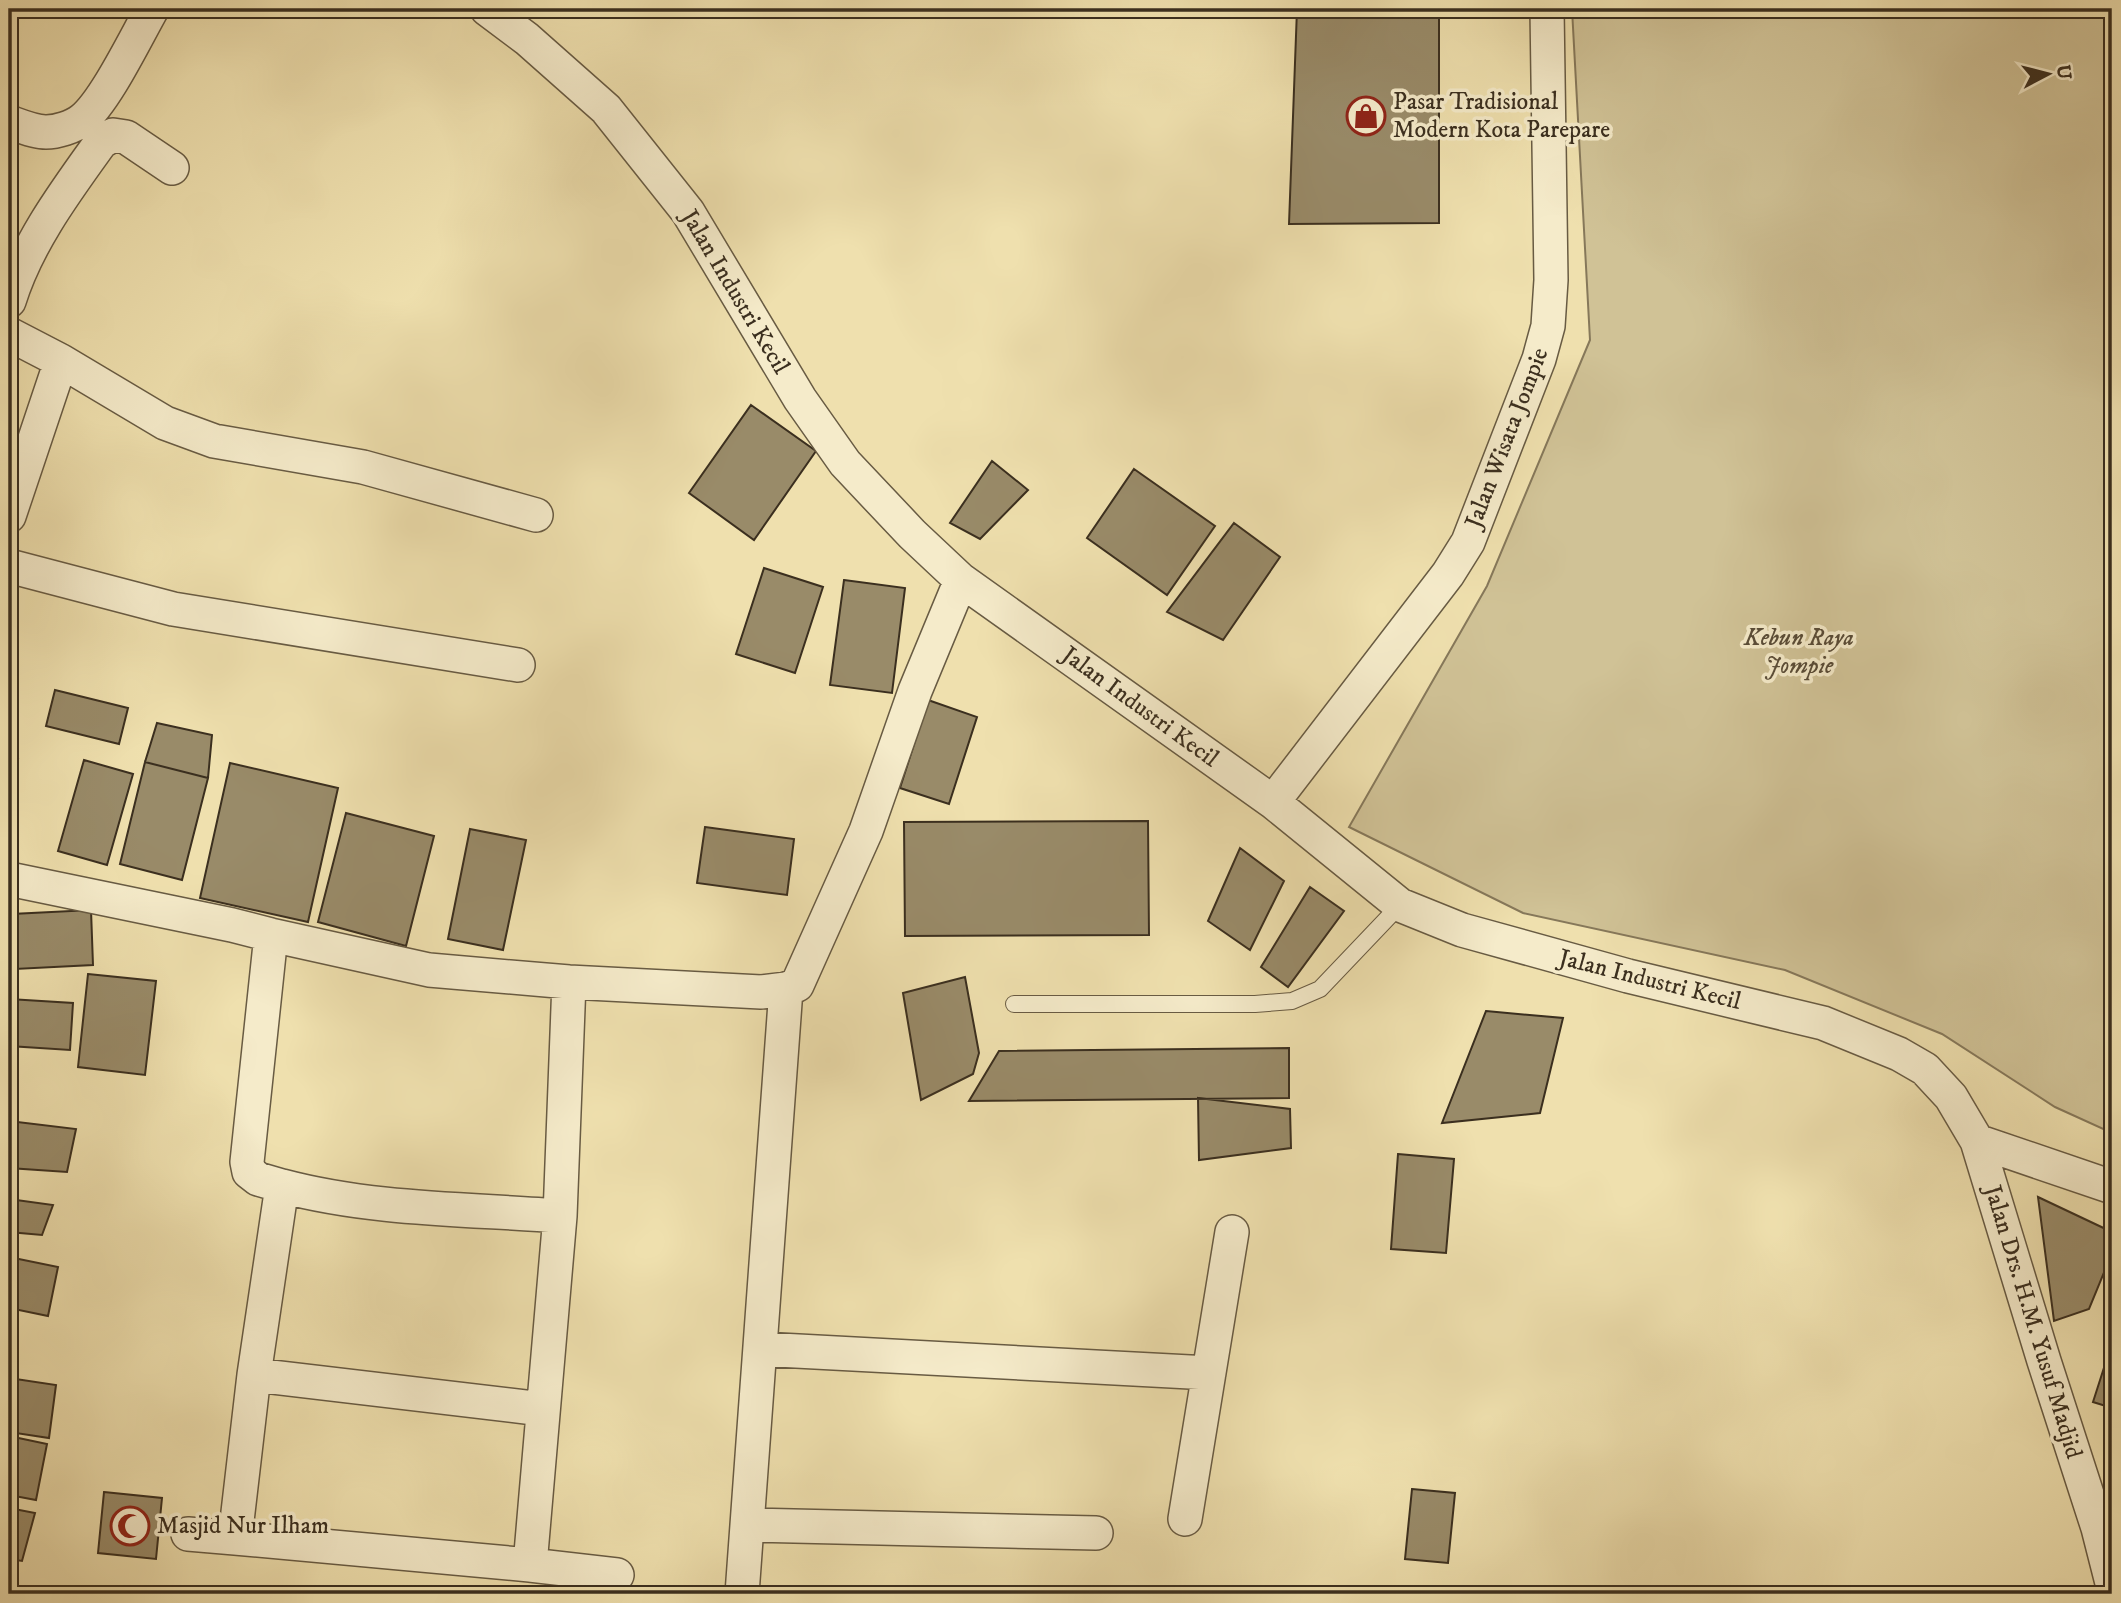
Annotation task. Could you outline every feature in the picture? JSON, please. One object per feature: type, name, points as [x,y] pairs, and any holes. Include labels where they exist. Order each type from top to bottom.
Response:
[{"type":"street","points":[[9,122],[42,132],[53,132],[79,122],[89,114],[121,65],[152,9]]},
{"type":"street","name":"Jalan Industri Kecil","points":[[487,9],[527,39],[606,109],[688,212],[800,399],[845,463],[912,534],[961,580],[1273,802],[1400,905],[1475,934],[1628,976],[1823,1023],[1899,1054],[1925,1069],[1951,1097],[1977,1141]]},
{"type":"street","name":"Jalan Wisata Jompie","points":[[1273,802],[1448,573],[1468,542],[1539,359],[1548,326],[1551,280],[1547,9]]},
{"type":"street","points":[[9,301],[17,277],[38,234],[101,142],[113,135],[125,137],[172,168]]},
{"type":"street","points":[[9,334],[61,360],[165,423],[214,441],[363,467],[536,515]]},
{"type":"street","points":[[9,516],[61,360]]},
{"type":"street","points":[[9,565],[173,609],[518,665]]},
{"type":"street","points":[[9,879],[232,925],[429,970],[569,982],[761,992],[786,989],[797,985],[866,831],[915,691],[961,580]]},
{"type":"street","points":[[271,935],[247,1162],[249,1172],[258,1179],[282,1186],[319,1196],[358,1202],[560,1216]]},
{"type":"street","points":[[530,1565],[560,1216],[569,982]]},
{"type":"street","points":[[742,1594],[786,989]]},
{"type":"street","points":[[1977,1141],[2112,1187]]},
{"type":"street","name":"Jalan Drs. H.M. Yusuf Madjid","points":[[1977,1141],[2098,1528],[2112,1583]]},
{"type":"street","points":[[235,1538],[254,1375],[282,1186]]},
{"type":"street","points":[[1185,1518],[1232,1232]]},
{"type":"street","points":[[760,1349],[1209,1373]]},
{"type":"street","points":[[254,1375],[542,1409]]},
{"type":"street","points":[[747,1525],[1096,1533]]},
{"type":"street","points":[[188,1534],[617,1575]]},
{"type":"lane","points":[[1014,1004],[1255,1004],[1292,1001],[1320,989],[1400,905]]},
{"type":"green space","name":"Kebun Raya Jompie","points":[[1572,9],[2112,9],[2112,1133],[2055,1107],[1942,1034],[1785,970],[1523,913],[1349,827],[1487,586],[1590,340]]},
{"type":"building","name":"Pasar Tradisional Modern Kota Parepare","points":[[1297,9],[1439,9],[1439,223],[1289,224]]},
{"type":"building","points":[[751,405],[816,451],[754,540],[689,493]]},
{"type":"building","points":[[992,461],[1028,490],[980,539],[950,523]]},
{"type":"building","points":[[1134,469],[1215,526],[1167,595],[1087,538]]},
{"type":"building","points":[[1234,523],[1280,557],[1223,640],[1167,612]]},
{"type":"building","points":[[764,568],[823,587],[795,673],[736,654]]},
{"type":"building","points":[[844,580],[905,588],[892,693],[830,685]]},
{"type":"building","points":[[55,690],[128,708],[119,744],[46,726]]},
{"type":"building","points":[[928,700],[977,717],[949,804],[900,788]]},
{"type":"building","points":[[157,723],[212,735],[208,778],[145,762]]},
{"type":"building","points":[[9,757],[18,759],[9,809]]},
{"type":"building","points":[[84,760],[133,774],[107,865],[58,851]]},
{"type":"building","points":[[145,762],[208,778],[182,880],[120,864]]},
{"type":"building","points":[[230,763],[338,788],[308,922],[200,898]]},
{"type":"building","points":[[346,813],[434,836],[406,946],[318,922]]},
{"type":"building","points":[[1148,821],[1149,935],[905,936],[904,822]]},
{"type":"building","points":[[705,827],[794,839],[787,895],[697,883]]},
{"type":"building","points":[[470,829],[526,840],[503,950],[448,939]]},
{"type":"building","points":[[1240,848],[1284,881],[1250,950],[1208,921]]},
{"type":"building","points":[[1310,887],[1344,911],[1288,987],[1261,967]]},
{"type":"building","points":[[91,910],[93,965],[15,969],[12,914]]},
{"type":"building","points":[[88,974],[156,981],[145,1075],[78,1067]]},
{"type":"building","points":[[965,977],[979,1053],[973,1074],[921,1100],[903,993]]},
{"type":"building","points":[[9,999],[73,1003],[70,1050],[9,1046]]},
{"type":"building","points":[[1486,1011],[1563,1018],[1540,1113],[1442,1123]]},
{"type":"building","points":[[1289,1048],[1289,1098],[969,1101],[999,1051]]},
{"type":"building","points":[[1198,1098],[1290,1109],[1291,1148],[1199,1160]]},
{"type":"building","points":[[9,1121],[76,1129],[67,1172],[9,1168]]},
{"type":"building","points":[[1398,1154],[1454,1159],[1446,1253],[1391,1249]]},
{"type":"building","points":[[2038,1197],[2112,1232],[2112,1253],[2089,1309],[2054,1321]]},
{"type":"building","points":[[9,1199],[53,1205],[42,1235],[9,1232]]},
{"type":"building","points":[[9,1257],[58,1267],[48,1316],[9,1308]]},
{"type":"building","points":[[2109,1352],[2112,1354],[2112,1408],[2093,1402]]},
{"type":"building","points":[[9,1378],[56,1385],[49,1438],[9,1432]]},
{"type":"building","points":[[9,1436],[47,1444],[36,1500],[9,1495]]},
{"type":"building","points":[[1412,1489],[1455,1493],[1448,1563],[1405,1559]]},
{"type":"building","name":"Masjid Nur Ilham","points":[[104,1492],[162,1498],[156,1559],[98,1553]]},
{"type":"building","points":[[9,1508],[35,1513],[22,1561],[9,1559]]},
{"type":"place","name":"Pasar Tradisional Modern Kota Parepare","points":[[1366,116]]},
{"type":"place","name":"Masjid Nur Ilham","points":[[130,1526]]}]
